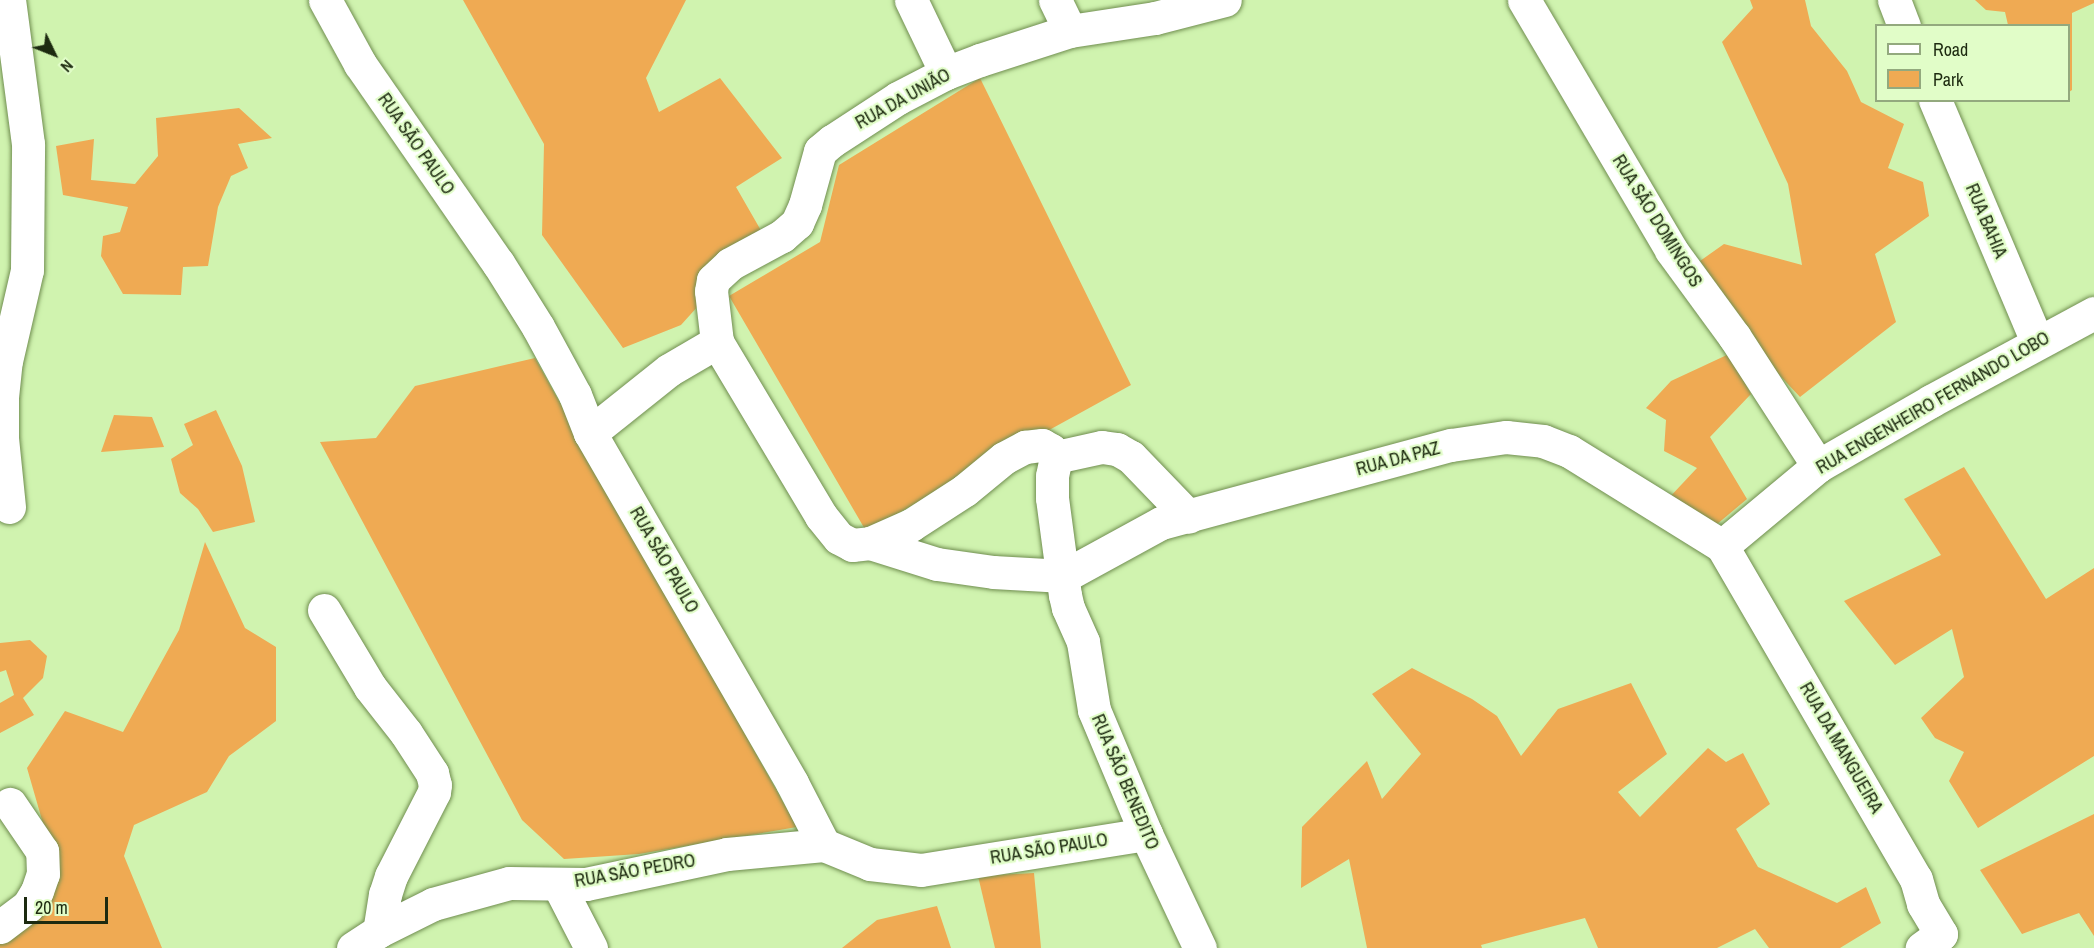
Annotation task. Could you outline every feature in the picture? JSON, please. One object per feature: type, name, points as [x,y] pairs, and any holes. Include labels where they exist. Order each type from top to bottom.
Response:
[{"type":"street","points":[[9,0],[8,60],[28,144],[27,270],[6,361],[2,396],[2,438],[9,507]]},
{"type":"street","name":"RUA SÃO PAULO","points":[[325,0],[360,63],[498,263],[538,327],[575,395],[590,433],[786,772],[824,845],[870,864],[921,870],[1146,834]]},
{"type":"street","points":[[911,0],[946,73]]},
{"type":"street","points":[[1055,0],[1070,31]]},
{"type":"street","name":"RUA DA UNIÃO","points":[[1064,576],[993,572],[937,564],[870,543],[852,545],[838,538],[820,516],[717,342],[711,291],[713,280],[730,264],[782,236],[797,223],[806,205],[820,151],[863,120],[946,73],[1070,31],[1155,18],[1225,0]]},
{"type":"street","name":"RUA SÃO DOMINGOS","points":[[1524,0],[1671,250],[1734,336],[1818,466]]},
{"type":"street","points":[[1894,0],[1903,24]]},
{"type":"street","name":"RUA BAHIA","points":[[1936,102],[2037,342]]},
{"type":"street","name":"RUA ENGENHEIRO FERNANDO LOBO","points":[[1722,546],[1818,466],[2037,342],[2094,313]]},
{"type":"street","points":[[590,433],[669,370],[717,342]]},
{"type":"street","name":"RUA DA PAZ","points":[[1064,576],[1161,523],[1451,445],[1506,437],[1543,441],[1569,451],[1722,546]]},
{"type":"street","points":[[870,543],[911,525],[964,490],[1004,458],[1025,447],[1042,445],[1056,457],[1102,447],[1117,449],[1131,457],[1189,517]]},
{"type":"street","name":"RUA SÃO BENEDITO","points":[[1056,457],[1052,476],[1052,498],[1068,608],[1083,642],[1094,710],[1146,834],[1200,948]]},
{"type":"street","name":"RUA DA MANGUEIRA","points":[[1722,546],[1916,879],[1923,904],[1941,934],[1922,948]]},
{"type":"street","points":[[324,610],[370,687],[406,733],[432,773],[435,785],[434,792],[391,876],[366,939]]},
{"type":"street","points":[[0,927],[28,906],[43,874],[42,851],[10,804]]},
{"type":"street","name":"RUA SÃO PEDRO","points":[[366,939],[433,904],[509,883],[536,881],[585,884],[727,854],[824,845]]},
{"type":"street","points":[[558,884],[591,948]]},
{"type":"green space","points":[[463,0],[686,0],[646,78],[659,112],[720,78],[782,158],[736,187],[763,234],[681,325],[623,348],[542,235],[544,144]]},
{"type":"green space","points":[[1750,0],[1805,0],[1811,26],[1847,71],[1861,102],[1904,124],[1888,168],[1923,182],[1929,216],[1875,254],[1896,322],[1800,397],[1771,366],[1700,261],[1724,244],[1802,265],[1788,184],[1722,42],[1753,8]]},
{"type":"green space","points":[[1975,0],[2094,0],[2094,3],[2072,13],[2072,90],[2070,91],[2070,24],[2008,24],[2005,12],[1986,10]]},
{"type":"green space","points":[[980,78],[1131,385],[866,531],[729,296],[820,242],[839,165]]},
{"type":"green space","points":[[239,108],[272,138],[238,144],[248,168],[231,176],[218,207],[208,266],[183,267],[181,295],[123,294],[101,256],[103,236],[120,232],[128,207],[63,195],[56,146],[94,139],[91,180],[135,184],[158,156],[156,118]]},
{"type":"green space","points":[[1729,354],[1751,394],[1710,437],[1747,499],[1716,525],[1667,500],[1697,468],[1664,451],[1666,420],[1646,408],[1671,381]]},
{"type":"green space","points":[[535,358],[797,827],[639,854],[564,859],[522,820],[320,442],[376,438],[415,386]]},
{"type":"green space","points":[[216,410],[242,466],[255,522],[213,532],[198,509],[180,493],[171,459],[193,445],[184,424]]},
{"type":"green space","points":[[114,415],[152,417],[164,447],[101,452]]},
{"type":"green space","points":[[1964,467],[2046,599],[2094,568],[2094,756],[1978,828],[1949,781],[1964,752],[1935,738],[1921,718],[1964,677],[1952,629],[1895,665],[1844,601],[1941,555],[1904,499]]},
{"type":"green space","points":[[205,542],[245,628],[276,647],[276,721],[229,756],[207,792],[134,825],[124,856],[162,948],[0,948],[0,929],[57,872],[27,768],[65,711],[123,732],[179,630]]},
{"type":"green space","points":[[30,640],[47,656],[43,678],[23,698],[34,715],[0,733],[0,703],[14,695],[6,670],[0,672],[0,643]]},
{"type":"green space","points":[[1412,668],[1472,699],[1497,716],[1521,756],[1558,709],[1631,683],[1667,754],[1618,792],[1640,817],[1708,748],[1726,762],[1743,753],[1770,804],[1736,829],[1758,867],[1837,903],[1866,887],[1881,923],[1840,948],[1769,948],[1755,929],[1717,948],[1598,948],[1585,918],[1481,945],[1482,948],[1367,948],[1349,859],[1301,888],[1302,827],[1367,761],[1382,799],[1421,754],[1372,694]]},
{"type":"green space","points":[[2094,814],[2094,936],[2079,913],[2022,934],[1980,870]]},
{"type":"green space","points":[[1034,873],[1041,948],[995,948],[978,876]]},
{"type":"green space","points":[[937,906],[951,948],[842,948],[877,920]]}]
